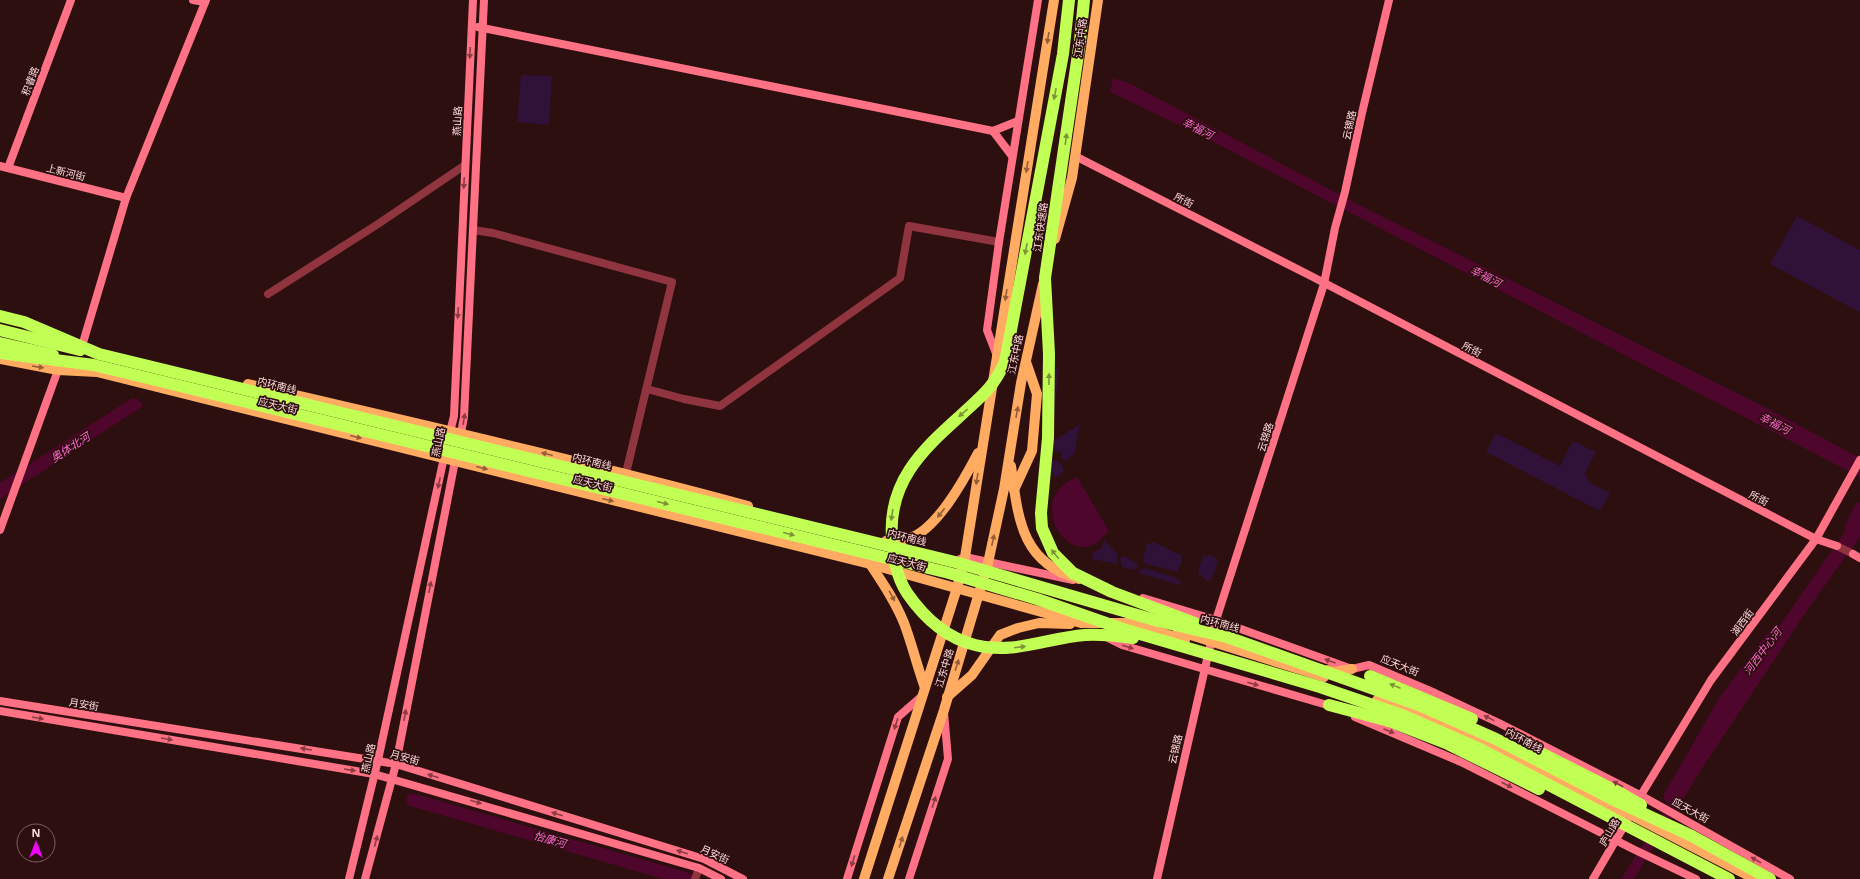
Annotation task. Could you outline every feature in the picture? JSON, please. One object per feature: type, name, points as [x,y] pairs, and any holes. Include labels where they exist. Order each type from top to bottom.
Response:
[{"type":"highway","name":"江东快速路","points":[[1068,0],[1063,54],[998,378],[980,399],[960,416],[919,457],[904,478],[898,491],[891,523],[896,568],[904,588],[918,608],[933,623],[950,635],[974,645],[996,649],[1019,648],[1085,635],[1119,636],[1196,650]]},
{"type":"highway","name":"江东快速路","points":[[1084,0],[1080,41],[1045,278],[1049,354],[1046,460],[1041,513],[1042,528],[1046,541],[1053,553],[1073,572],[1112,592],[1163,610],[1227,637]]},
{"type":"highway","points":[[0,316],[24,322],[97,364]]},
{"type":"highway","name":"内环南线","points":[[0,330],[97,364],[949,574],[1037,599],[1123,629],[1320,687],[1402,715],[1480,749],[1729,879]]},
{"type":"highway","name":"内环南线","points":[[0,343],[948,560],[1158,621],[1227,637],[1425,708],[1496,739],[1612,800],[1692,836],[1770,879]]},
{"type":"highway","points":[[0,353],[97,364]]},
{"type":"highway","points":[[1339,682],[1370,676],[1447,708],[1620,793],[1692,836]]},
{"type":"highway","points":[[1329,705],[1389,721],[1448,744],[1493,765],[1606,824],[1680,853]]},
{"type":"main road","name":"江东中路","points":[[864,879],[957,588],[965,557],[983,444],[1001,359],[1054,0]]},
{"type":"main road","name":"江东中路","points":[[888,879],[944,710],[988,563],[1040,296],[1072,178],[1098,0]]},
{"type":"main road","name":"应天大街","points":[[0,326],[450,430],[626,474],[881,542],[947,562],[961,570],[1339,682],[1407,706],[1483,739],[1629,816],[1743,879]]},
{"type":"main road","name":"应天大街","points":[[0,348],[97,364],[455,462],[870,564],[1081,623],[1130,623],[1210,644],[1406,710],[1482,742],[1755,879]]},
{"type":"main road","name":"应天大街","points":[[0,359],[58,370],[97,364]]},
{"type":"main road","points":[[1014,490],[1032,451],[1037,394],[1026,362]]},
{"type":"main road","points":[[881,542],[908,539],[940,515],[964,479],[983,444]]},
{"type":"main road","points":[[1009,456],[1014,490],[1021,522],[1028,544],[1042,560],[1064,575],[1110,588]]},
{"type":"main road","points":[[870,564],[886,587],[905,624],[923,692]]},
{"type":"main road","points":[[947,697],[972,675],[1000,635],[1018,628],[1039,623],[1081,623]]},
{"type":"main road","points":[[1210,644],[1335,672],[1352,669]]},
{"type":"street","name":"积睿路","points":[[4,167],[70,0]]},
{"type":"street","points":[[82,346],[126,198],[206,1],[193,0]]},
{"type":"street","name":"燕山路","points":[[349,879],[378,760],[454,416],[473,0]]},
{"type":"street","name":"燕山路","points":[[365,879],[396,764],[464,417],[484,0]]},
{"type":"street","name":"江东中路","points":[[1001,359],[987,330],[1012,156],[1038,0]]},
{"type":"street","name":"云锦路","points":[[1157,879],[1203,670],[1216,620],[1324,284],[1335,228],[1345,192],[1389,0]]},
{"type":"street","points":[[471,26],[993,131],[1018,121]]},
{"type":"street","points":[[993,131],[1012,156]]},
{"type":"street","name":"所街","points":[[1075,156],[1816,539],[1837,546],[1856,556]]},
{"type":"street","points":[[268,294],[378,224],[465,165]]},
{"type":"street","name":"上新河街","points":[[4,167],[126,198]]},
{"type":"street","points":[[647,389],[684,399],[720,406],[900,278],[909,226],[999,242]]},
{"type":"street","points":[[473,230],[494,233],[672,282],[626,474]]},
{"type":"street","points":[[0,530],[58,370]]},
{"type":"street","name":"湖西街","points":[[1640,795],[1711,680],[1816,539],[1860,460]]},
{"type":"street","points":[[947,562],[965,557]]},
{"type":"street","name":"应天大街","points":[[965,557],[1110,588],[1216,620],[1352,669],[1370,666],[1436,693],[1640,795],[1790,879]]},
{"type":"street","name":"应天大街","points":[[1081,623],[1122,645],[1203,670],[1329,705],[1461,762],[1696,879]]},
{"type":"street","name":"江东中路","points":[[847,879],[898,717],[923,692]]},
{"type":"street","name":"月安街","points":[[0,700],[396,764],[704,859],[743,879]]},
{"type":"street","name":"江东中路","points":[[909,879],[948,759],[944,710]]},
{"type":"street","points":[[0,711],[393,778],[699,868],[721,879]]},
{"type":"street","name":"庐山路","points":[[1593,879],[1640,795]]},
{"type":"street","points":[[695,879],[699,868]]},
{"type":"shaded area","points":[[521,75],[552,76],[549,125],[517,122]]},
{"type":"shaded area","points":[[1797,216],[1860,250],[1859,312],[1770,264]]},
{"type":"shaded area","points":[[1052,368],[1059,369],[1053,428]]},
{"type":"shaded area","points":[[1080,424],[1074,454],[1066,461],[1061,458],[1062,452],[1047,450],[1045,446]]},
{"type":"shaded area","points":[[1496,433],[1560,466],[1573,441],[1596,452],[1585,473],[1589,482],[1610,493],[1600,511],[1486,452]]},
{"type":"shaded area","points":[[1052,460],[1061,463],[1064,470],[1060,476],[1055,477],[1051,471]]},
{"type":"shaded area","points":[[1104,540],[1117,554],[1117,564],[1092,559],[1093,552],[1102,548]]},
{"type":"shaded area","points":[[1154,542],[1181,555],[1182,562],[1177,572],[1146,564],[1143,560],[1147,544]]},
{"type":"shaded area","points":[[1211,555],[1218,560],[1211,580],[1207,581],[1198,573],[1202,557]]},
{"type":"shaded area","points":[[1125,556],[1137,564],[1137,568],[1132,570],[1122,567],[1120,558]]},
{"type":"shaded area","points":[[1145,568],[1174,577],[1181,581],[1179,585],[1138,573],[1140,570]]},
{"type":"water","name":"幸福河","points":[[1113,78],[1131,84],[1359,205],[1761,405],[1860,458],[1860,477],[1202,136],[1110,92]]},
{"type":"water","name":"奥体北河","points":[[132,398],[138,399],[143,406],[0,499],[0,483]]},
{"type":"water","points":[[1077,477],[1109,531],[1096,543],[1086,547],[1069,543],[1063,537],[1057,530],[1052,512],[1052,503],[1059,489]]},
{"type":"water","points":[[1860,510],[1860,537],[1808,609],[1703,767],[1634,879],[1621,879],[1676,792],[1737,687]]},
{"type":"waterway","name":"河西中心河","points":[[1851,529],[1860,509]]},
{"type":"waterway","name":"河西中心河","points":[[1670,797],[1725,701],[1770,640]]},
{"type":"waterway","name":"怡康河","points":[[413,800],[687,879]]}]
